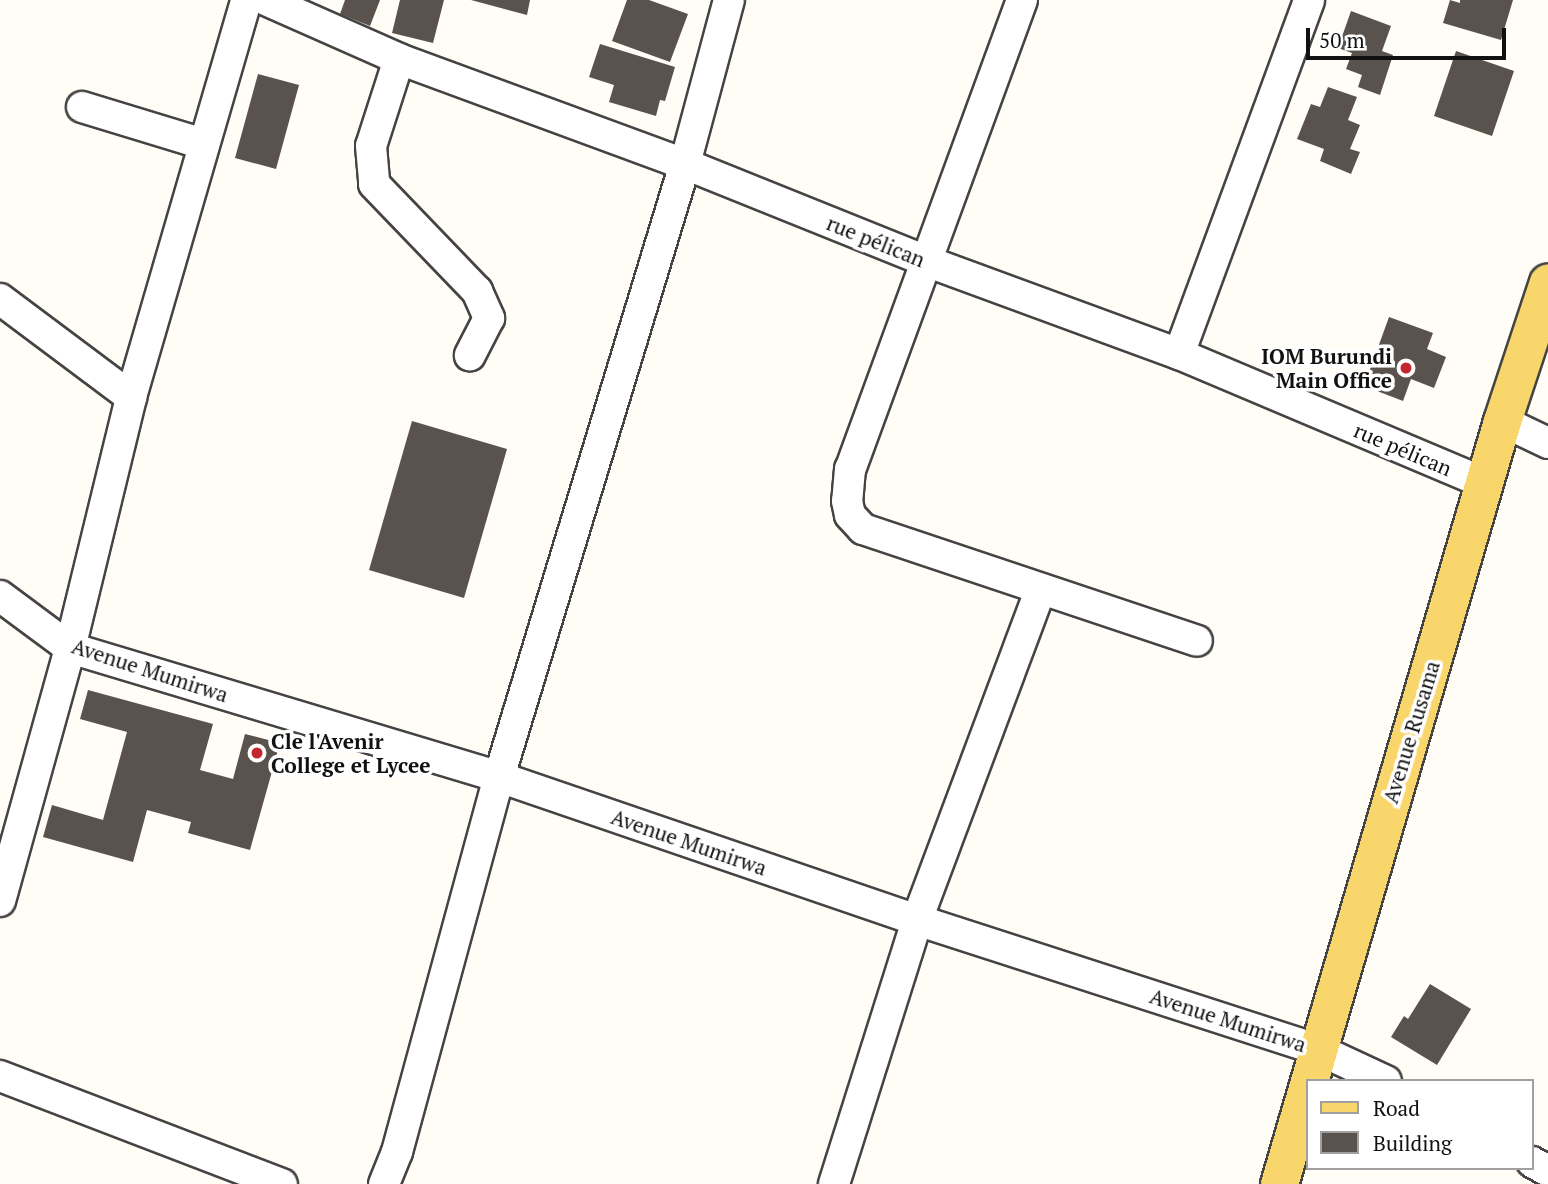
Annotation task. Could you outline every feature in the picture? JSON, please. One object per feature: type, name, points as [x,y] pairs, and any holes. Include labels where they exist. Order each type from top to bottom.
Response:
[{"type":"main road","name":"Avenue Rusama","points":[[1309,1079],[1502,421],[1548,282]]},
{"type":"main road","name":"Avenue Rusama","points":[[1279,1184],[1306,1088]]},
{"type":"street","points":[[0,901],[69,648],[131,397],[246,0]]},
{"type":"street","name":"rue pélican","points":[[266,0],[399,59],[685,164],[926,261],[1180,354],[1485,483]]},
{"type":"street","points":[[384,1184],[397,1152],[499,777],[685,164],[729,0]]},
{"type":"street","points":[[1022,0],[850,469],[847,501],[850,515],[863,529],[1197,641]]},
{"type":"street","points":[[1180,354],[1310,0]]},
{"type":"street","points":[[399,59],[371,146],[374,184],[477,290],[489,318],[470,355]]},
{"type":"street","points":[[82,107],[204,144]]},
{"type":"street","points":[[0,299],[131,397]]},
{"type":"street","points":[[1502,421],[1548,443]]},
{"type":"street","points":[[834,1184],[916,920],[1041,589]]},
{"type":"street","name":"Avenue Mumirwa","points":[[0,596],[69,648],[499,777],[916,920],[1317,1049],[1382,1079]]},
{"type":"street","points":[[0,1076],[282,1184]]},
{"type":"building","points":[[345,0],[380,0],[370,26],[340,14]]},
{"type":"building","points":[[400,0],[444,0],[433,43],[392,33]]},
{"type":"building","points":[[471,0],[530,0],[527,15]]},
{"type":"building","points":[[627,0],[649,0],[688,14],[670,62],[612,41]]},
{"type":"building","points":[[1450,0],[1460,3],[1460,0],[1513,0],[1501,40],[1443,23]]},
{"type":"building","points":[[1351,11],[1391,26],[1382,51],[1393,55],[1380,95],[1358,87],[1362,75],[1346,69],[1352,53],[1338,48]]},
{"type":"building","points":[[600,44],[675,67],[665,101],[660,100],[656,116],[609,102],[614,85],[589,77]]},
{"type":"building","points":[[1456,51],[1514,71],[1492,136],[1434,116]]},
{"type":"building","points":[[258,74],[299,85],[276,169],[235,158]]},
{"type":"building","points":[[1328,87],[1357,97],[1348,120],[1360,125],[1350,149],[1360,152],[1351,174],[1320,161],[1324,149],[1297,139],[1311,104],[1320,107]]},
{"type":"building","name":"IOM Burundi Main Office","points":[[1389,317],[1433,333],[1427,349],[1446,357],[1434,388],[1411,379],[1403,401],[1364,386]]},
{"type":"building","points":[[412,421],[507,449],[464,598],[369,570]]},
{"type":"building","points":[[88,690],[213,724],[200,770],[233,779],[245,734],[280,743],[250,850],[188,833],[191,822],[147,810],[133,862],[43,837],[52,805],[103,820],[127,732],[80,719]]},
{"type":"building","points":[[1430,984],[1471,1009],[1437,1065],[1391,1037],[1404,1016],[1408,1019]]},
{"type":"place","name":"IOM Burundi Main Office","points":[[1406,368]]},
{"type":"place","name":"Cle l'Avenir College et Lycee","points":[[257,753]]}]
